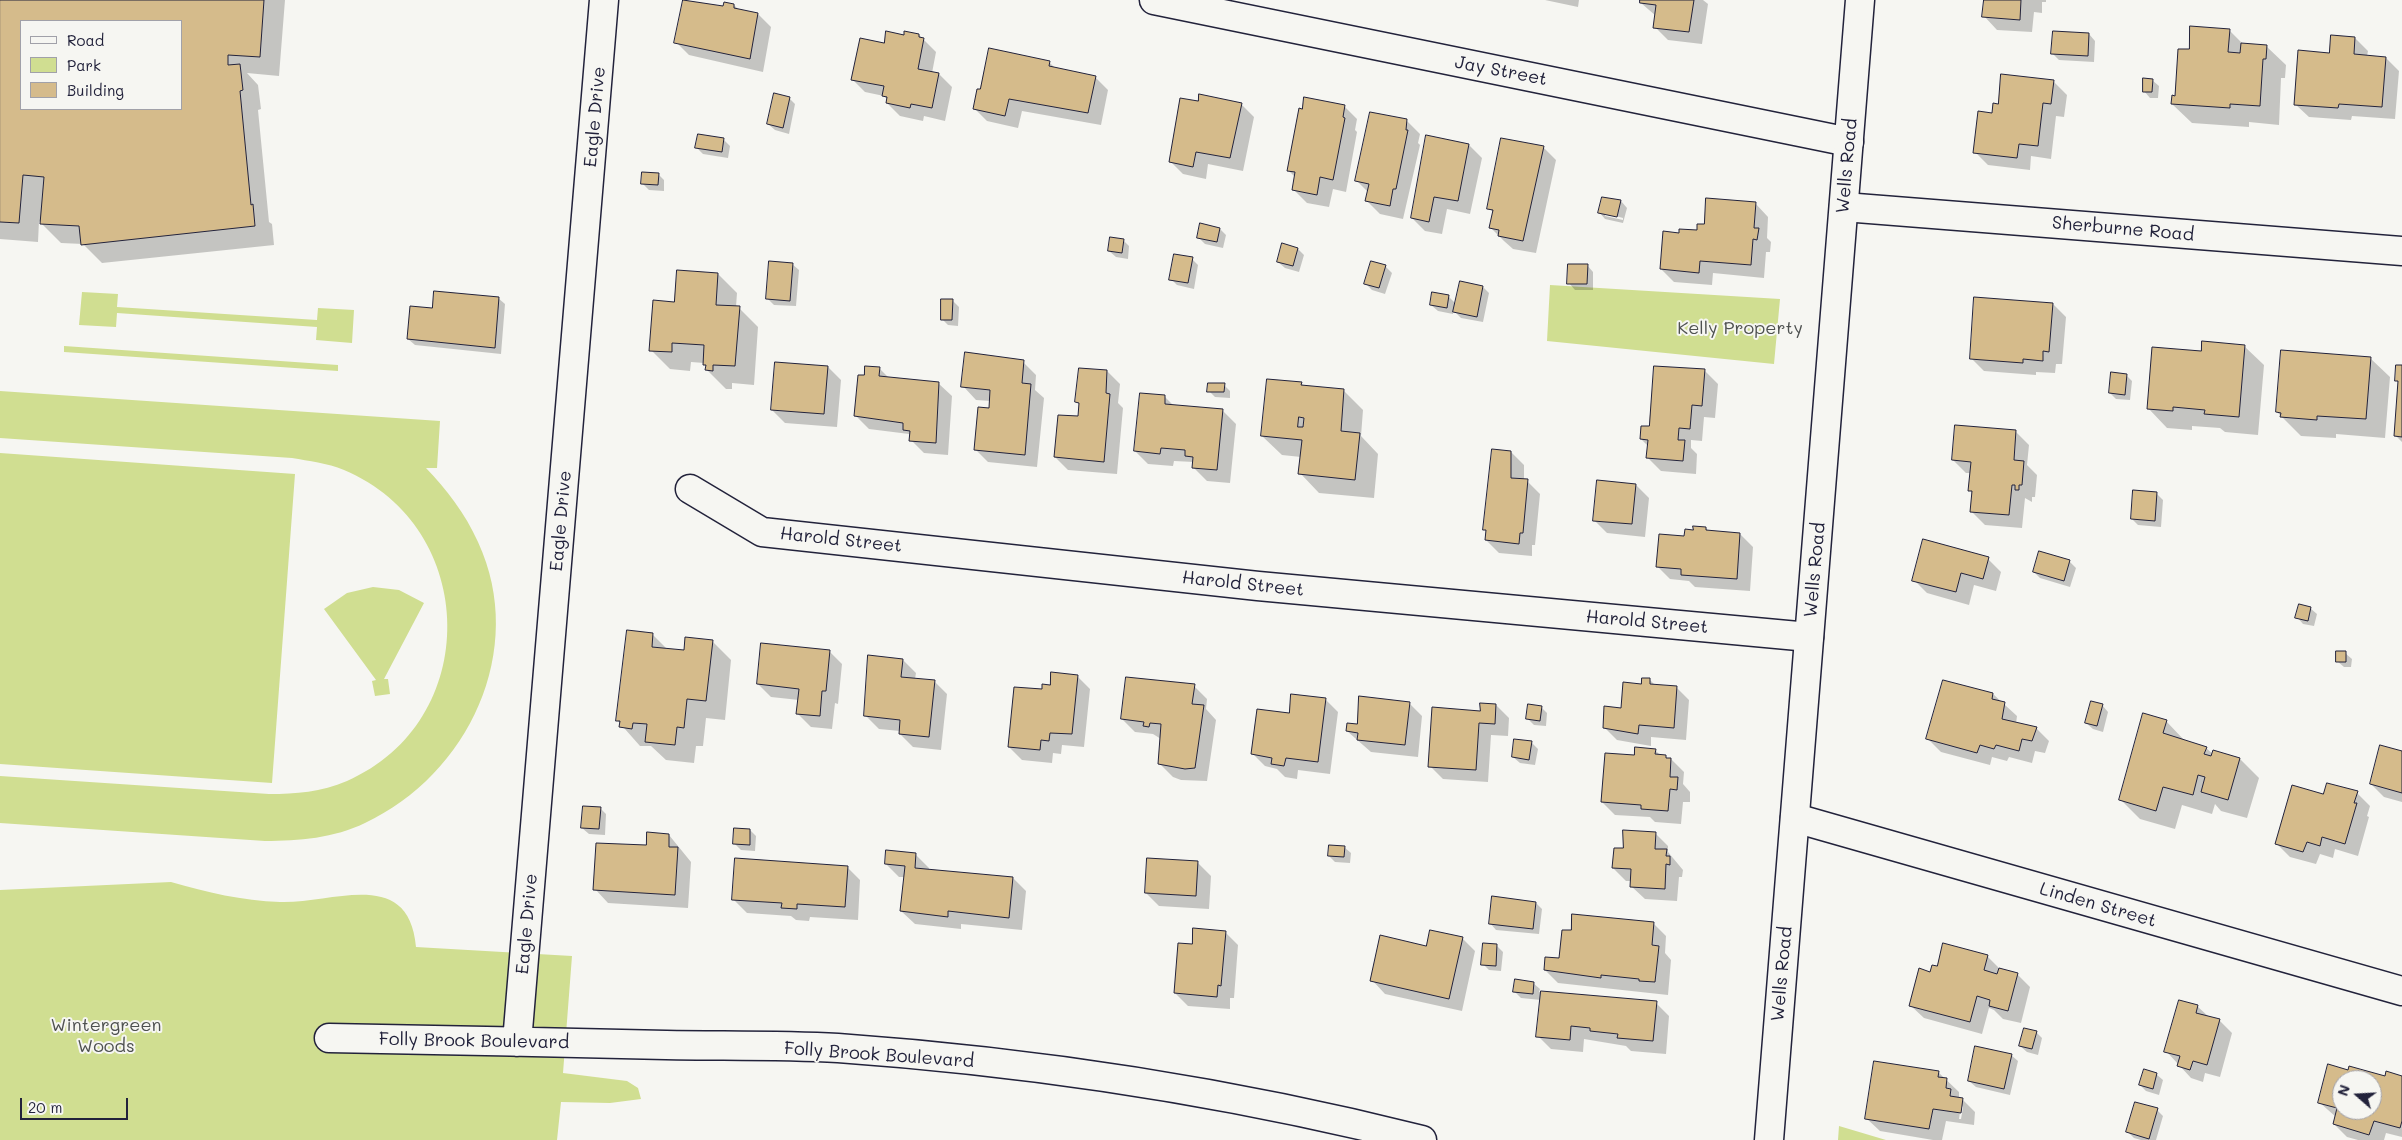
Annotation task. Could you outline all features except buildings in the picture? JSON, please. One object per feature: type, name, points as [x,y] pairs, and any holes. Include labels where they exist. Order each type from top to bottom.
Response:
[{"type":"street","name":"Eagle Drive","points":[[516,1042],[604,0]]},
{"type":"street","name":"Jay Street","points":[[1154,0],[1849,142]]},
{"type":"street","name":"Wells Road","points":[[1769,1140],[1860,0]]},
{"type":"street","name":"Sherburne Road","points":[[1844,207],[2402,251]]},
{"type":"street","name":"Harold Street","points":[[690,488],[762,532],[1258,586],[1809,637]]},
{"type":"street","name":"Linden Street","points":[[1795,818],[2402,990]]},
{"type":"street","name":"Folly Brook Boulevard","points":[[329,1038],[835,1048],[939,1057],[1124,1080],[1229,1097],[1329,1116],[1422,1140]]},
{"type":"green space","name":"Kelly Property","points":[[1550,285],[1780,299],[1774,364],[1547,341]]},
{"type":"green space","points":[[82,292],[118,294],[117,307],[317,320],[318,308],[354,310],[352,343],[316,340],[317,327],[117,313],[116,327],[79,325]]},
{"type":"green space","points":[[64,346],[338,365],[338,371],[64,352]]},
{"type":"green space","points":[[0,391],[440,421],[437,468],[426,468],[455,502],[478,542],[492,583],[496,625],[491,666],[479,705],[459,741],[433,774],[401,802],[365,823],[341,832],[303,839],[265,841],[0,823],[0,776],[269,794],[308,792],[328,788],[347,781],[391,753],[423,716],[442,672],[447,625],[441,578],[421,534],[389,497],[344,470],[325,464],[292,458],[0,438]]},
{"type":"green space","points":[[0,453],[295,474],[272,783],[0,764]]},
{"type":"green space","points":[[373,587],[399,590],[424,603],[384,679],[388,679],[390,694],[375,696],[372,681],[376,680],[324,609],[347,593]]},
{"type":"green space","name":"Wintergreen Woods","points":[[171,882],[252,900],[280,902],[365,895],[384,898],[399,906],[410,922],[416,947],[572,956],[563,1073],[627,1081],[638,1088],[641,1099],[610,1103],[561,1102],[557,1140],[0,1140],[0,890]]},
{"type":"green space","points":[[1839,1126],[1886,1140],[1838,1140]]}]
